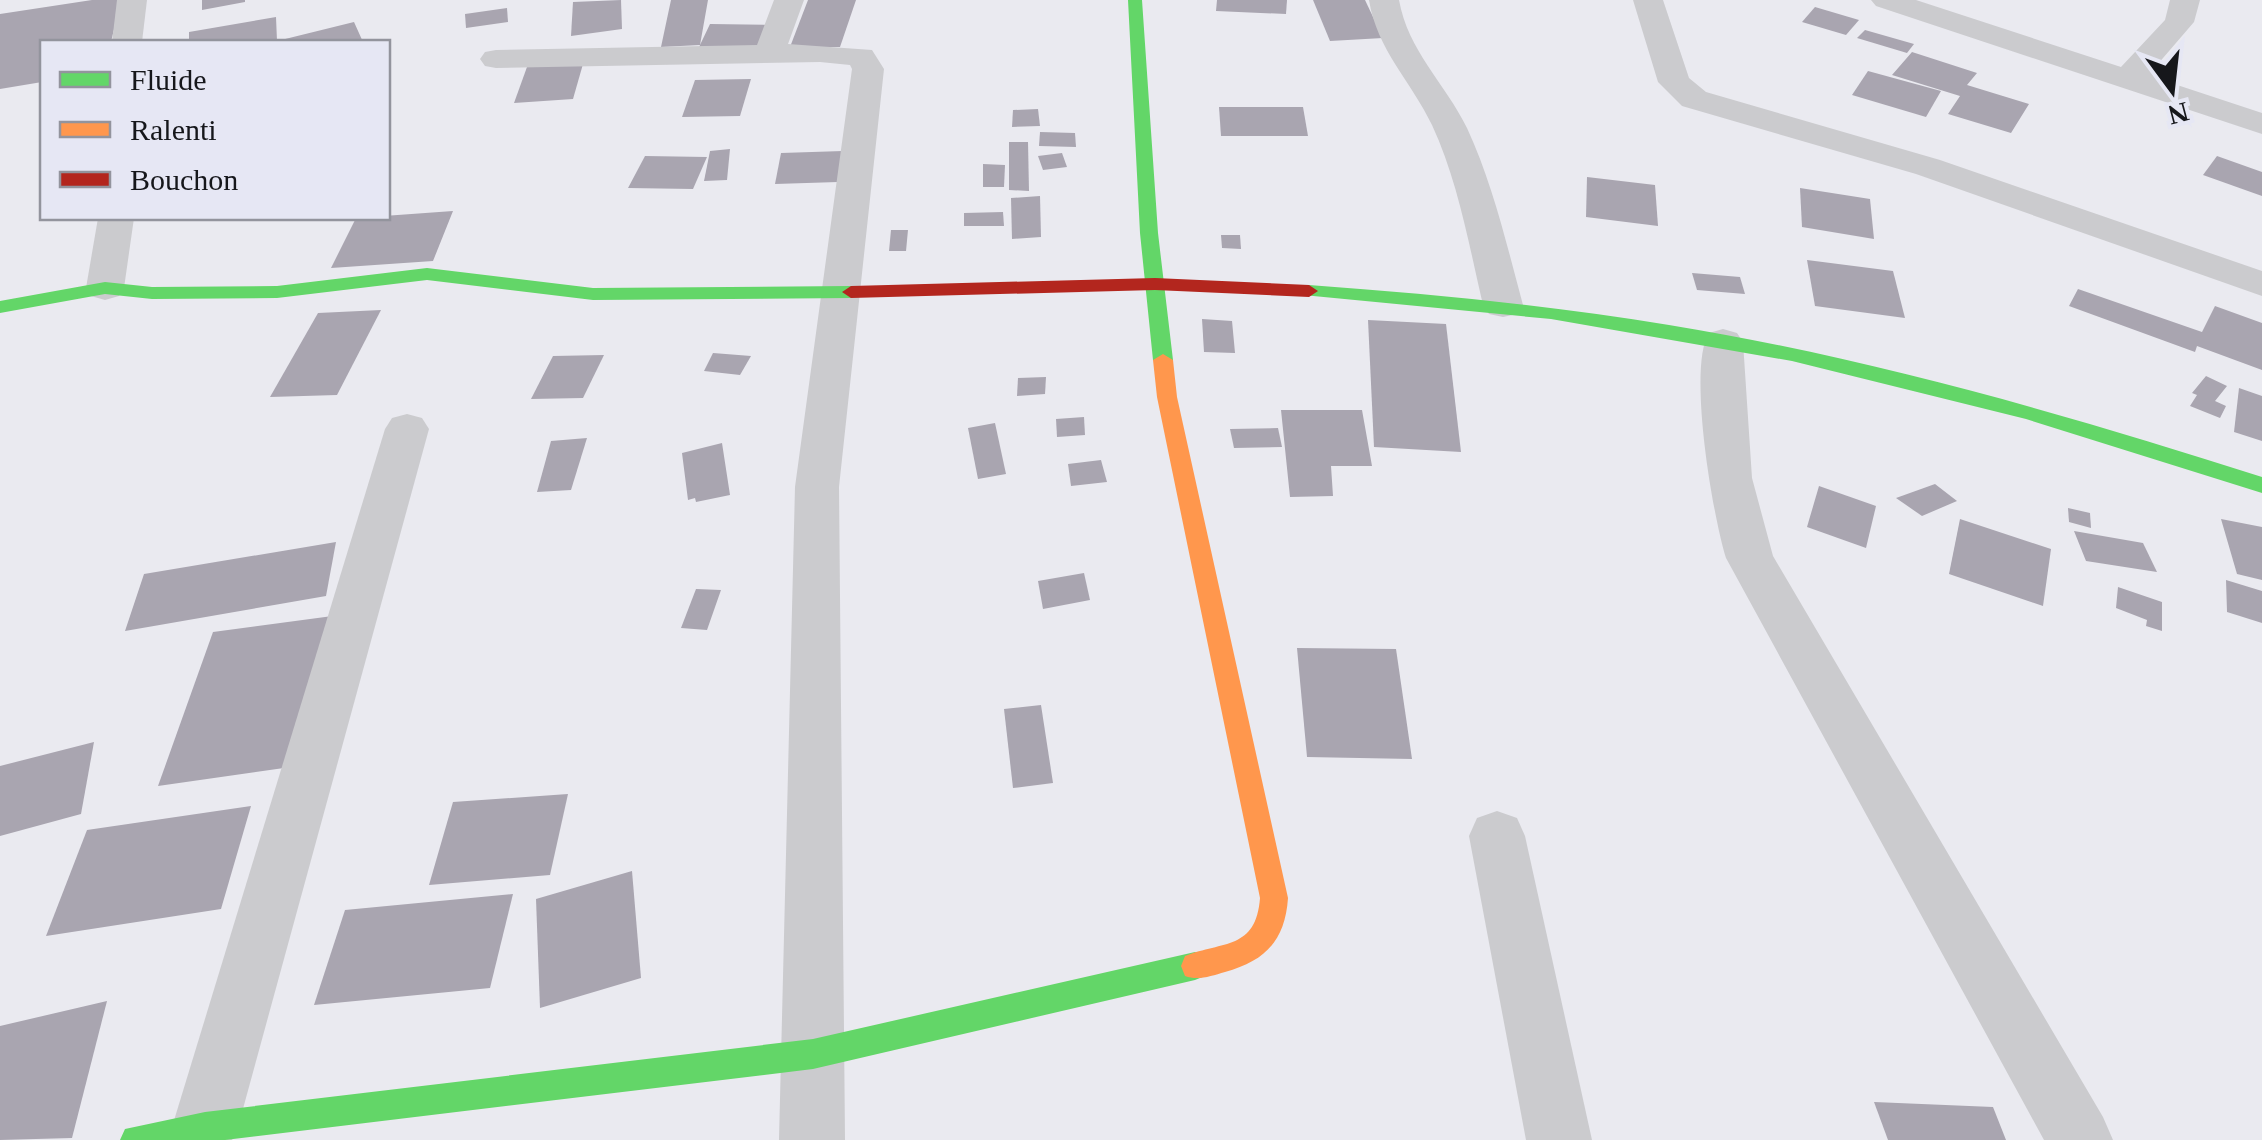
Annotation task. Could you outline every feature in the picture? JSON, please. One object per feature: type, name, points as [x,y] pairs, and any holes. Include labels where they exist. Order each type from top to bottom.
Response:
[{"type":"street","points":[[127,40],[132,0]]},
{"type":"street","points":[[769,54],[789,0]]},
{"type":"street","points":[[136,1140],[205,1127],[814,1054],[1232,956],[1261,944],[1276,923],[1274,898],[1167,397],[1154,284],[1135,0]]},
{"type":"street","points":[[1384,0],[1384,15],[1399,52],[1450,128],[1483,224],[1503,306]]},
{"type":"street","points":[[1648,0],[1674,82],[1694,99],[1928,167],[2262,284]]},
{"type":"street","points":[[1886,0],[2262,124]]},
{"type":"street","points":[[2148,87],[2134,72],[2179,22],[2185,0]]},
{"type":"street","points":[[496,59],[769,54],[861,57],[868,69],[816,488],[812,1140]]},
{"type":"street","points":[[105,288],[116,220]]},
{"type":"street","points":[[0,307],[105,288],[277,292],[427,274],[508,280],[592,294],[843,293],[1154,284],[1351,293],[1503,306],[1723,342],[2000,404],[2147,446],[2262,485]]},
{"type":"street","points":[[1723,342],[1724,448],[1735,518],[1750,558],[2080,1140]]},
{"type":"street","points":[[205,1127],[407,428]]},
{"type":"street","points":[[1497,836],[1559,1140]]},
{"type":"building","points":[[92,0],[121,0],[111,40],[40,40],[40,82],[0,89],[0,14]]},
{"type":"building","points":[[202,0],[245,0],[245,2],[202,10]]},
{"type":"building","points":[[621,0],[622,29],[571,36],[573,2]]},
{"type":"building","points":[[671,0],[708,0],[700,45],[661,47]]},
{"type":"building","points":[[808,0],[856,0],[840,47],[790,47]]},
{"type":"building","points":[[1217,0],[1287,0],[1286,14],[1216,11]]},
{"type":"building","points":[[1313,0],[1365,0],[1383,38],[1330,41]]},
{"type":"building","points":[[1815,7],[1859,20],[1846,35],[1802,22]]},
{"type":"building","points":[[507,8],[508,22],[466,28],[465,14]]},
{"type":"building","points":[[276,17],[277,40],[189,40],[189,32]]},
{"type":"building","points":[[354,22],[362,40],[281,40]]},
{"type":"building","points":[[710,24],[778,25],[768,51],[698,50]]},
{"type":"building","points":[[1865,30],[1914,44],[1907,53],[1857,38]]},
{"type":"building","points":[[1912,52],[1977,73],[1967,85],[2029,104],[2011,133],[1948,114],[1960,96],[1892,75]]},
{"type":"building","points":[[583,64],[573,99],[514,103],[527,67]]},
{"type":"building","points":[[1868,71],[1941,91],[1926,117],[1852,95]]},
{"type":"building","points":[[751,79],[740,116],[682,117],[695,80]]},
{"type":"building","points":[[1219,107],[1303,107],[1308,136],[1221,136]]},
{"type":"building","points":[[1038,109],[1040,126],[1012,127],[1013,110]]},
{"type":"building","points":[[1040,132],[1075,133],[1076,147],[1039,146]]},
{"type":"building","points":[[1009,142],[1028,142],[1029,191],[1009,190]]},
{"type":"building","points":[[730,149],[727,180],[704,181],[710,151]]},
{"type":"building","points":[[843,151],[838,182],[775,184],[781,153]]},
{"type":"building","points":[[1062,153],[1067,167],[1043,170],[1038,156]]},
{"type":"building","points":[[645,156],[707,157],[693,189],[628,188]]},
{"type":"building","points":[[2217,156],[2262,172],[2262,196],[2203,175]]},
{"type":"building","points":[[983,164],[1005,165],[1004,187],[983,187]]},
{"type":"building","points":[[1587,177],[1655,185],[1658,226],[1586,217]]},
{"type":"building","points":[[1800,188],[1870,199],[1874,239],[1802,227]]},
{"type":"building","points":[[1040,196],[1041,237],[1012,239],[1011,198]]},
{"type":"building","points":[[453,211],[433,261],[331,268],[355,220],[390,220],[390,216]]},
{"type":"building","points":[[1003,212],[1004,226],[964,226],[964,213]]},
{"type":"building","points":[[891,230],[908,230],[906,251],[889,251]]},
{"type":"building","points":[[1221,235],[1240,235],[1241,249],[1222,248]]},
{"type":"building","points":[[1807,260],[1893,271],[1905,318],[1815,306]]},
{"type":"building","points":[[1692,273],[1740,277],[1745,294],[1697,290]]},
{"type":"building","points":[[2078,289],[2202,332],[2215,306],[2262,323],[2262,370],[2197,346],[2195,352],[2069,306]]},
{"type":"building","points":[[381,310],[337,395],[270,397],[318,313]]},
{"type":"building","points":[[1202,319],[1232,321],[1235,353],[1204,352]]},
{"type":"building","points":[[1368,320],[1446,324],[1461,452],[1374,447]]},
{"type":"building","points":[[713,353],[751,356],[740,375],[704,371]]},
{"type":"building","points":[[604,355],[583,398],[531,399],[553,356]]},
{"type":"building","points":[[2206,376],[2227,386],[2215,401],[2226,406],[2220,418],[2190,406],[2197,395],[2192,393]]},
{"type":"building","points":[[1046,377],[1045,394],[1017,396],[1018,378]]},
{"type":"building","points":[[2239,388],[2262,396],[2262,441],[2234,432]]},
{"type":"building","points":[[1281,410],[1362,410],[1372,466],[1331,466],[1333,496],[1290,497]]},
{"type":"building","points":[[1084,417],[1085,435],[1057,437],[1056,419]]},
{"type":"building","points":[[995,423],[1006,474],[978,479],[968,428]]},
{"type":"building","points":[[1278,428],[1282,447],[1234,448],[1230,429]]},
{"type":"building","points":[[587,438],[571,490],[537,492],[551,441]]},
{"type":"building","points":[[722,443],[730,495],[688,500],[682,453]]},
{"type":"building","points":[[1101,460],[1107,482],[1071,486],[1068,464]]},
{"type":"building","points":[[1935,484],[1957,501],[1922,516],[1896,498]]},
{"type":"building","points":[[1819,486],[1876,506],[1866,548],[1807,527]]},
{"type":"building","points":[[2068,508],[2090,513],[2091,528],[2069,522]]},
{"type":"building","points":[[1960,519],[2051,549],[2043,606],[1949,574]]},
{"type":"building","points":[[2221,519],[2262,527],[2262,580],[2237,574]]},
{"type":"building","points":[[2074,531],[2143,543],[2157,572],[2086,561]]},
{"type":"building","points":[[336,542],[326,596],[125,631],[144,574]]},
{"type":"building","points":[[1084,573],[1090,600],[1043,609],[1038,581]]},
{"type":"building","points":[[2226,580],[2262,591],[2262,623],[2227,612]]},
{"type":"building","points":[[2118,587],[2162,602],[2162,631],[2146,626],[2147,620],[2116,608]]},
{"type":"building","points":[[696,589],[721,590],[707,630],[681,628]]},
{"type":"building","points":[[340,615],[298,766],[158,786],[213,632]]},
{"type":"building","points":[[1297,648],[1396,649],[1412,759],[1307,757]]},
{"type":"building","points":[[1041,705],[1053,783],[1013,788],[1004,709]]},
{"type":"building","points":[[94,742],[81,814],[0,836],[0,766]]},
{"type":"building","points":[[568,794],[550,875],[429,885],[453,802]]},
{"type":"building","points":[[251,806],[221,909],[46,936],[87,830]]},
{"type":"building","points":[[632,871],[641,978],[540,1008],[536,899]]},
{"type":"building","points":[[513,894],[490,988],[314,1005],[345,910]]},
{"type":"building","points":[[107,1001],[72,1138],[0,1140],[0,1026]]},
{"type":"building","points":[[1874,1102],[1993,1107],[2006,1140],[1888,1140]]},
{"type":"traffic: fast","points":[[1135,0],[1149,233],[1163,360]]},
{"type":"traffic: fast","points":[[0,307],[105,288],[152,293],[277,292],[427,274],[593,294],[851,292]]},
{"type":"traffic: fast","points":[[1309,291],[1551,313],[1792,355],[2029,413],[2262,485]]},
{"type":"traffic: fast","points":[[136,1140],[205,1127],[813,1054],[1195,966]]},
{"type":"traffic: slow","points":[[1163,360],[1167,397],[1274,898],[1273,916],[1261,940],[1240,954],[1195,966]]},
{"type":"traffic: jam","points":[[851,292],[1155,284],[1309,291]]}]
